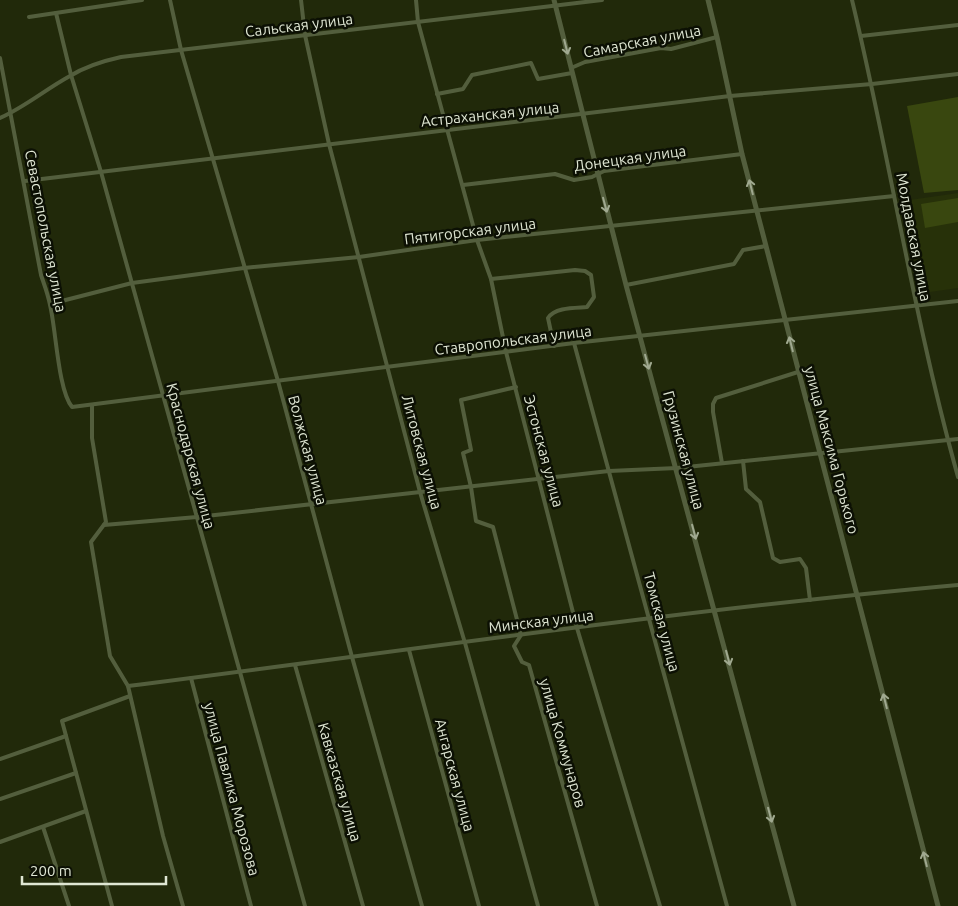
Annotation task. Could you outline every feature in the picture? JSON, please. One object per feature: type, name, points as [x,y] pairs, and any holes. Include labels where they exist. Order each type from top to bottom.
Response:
[{"type":"main road","name":"улица Максима Горького","points":[[708,0],[742,154],[938,906]]},
{"type":"main road","name":"Грузинская улица","points":[[555,3],[626,285],[794,906]]},
{"type":"street","points":[[28,17],[142,0]]},
{"type":"street","name":"Волжская улица","points":[[170,0],[181,50],[278,381],[352,657],[422,906]]},
{"type":"street","name":"Литовская улица","points":[[301,0],[305,35],[329,144],[387,367],[420,492],[465,643],[538,906]]},
{"type":"street","name":"Эстонская улица","points":[[416,0],[418,22],[477,240],[491,279],[506,352],[577,628],[660,906]]},
{"type":"street","name":"Сальская улица","points":[[0,118],[12,113],[71,75],[105,60],[418,22],[555,3],[602,0]]},
{"type":"street","name":"Молдавская улица","points":[[852,0],[872,84],[916,305],[958,477]]},
{"type":"street","name":"Краснодарская улица","points":[[56,13],[71,75],[101,172],[305,906]]},
{"type":"street","points":[[861,36],[958,25]]},
{"type":"street","name":"Самарская улица","points":[[437,94],[463,89],[472,75],[531,63],[538,79],[571,70],[585,62],[661,48],[670,49],[717,37]]},
{"type":"street","name":"Севастопольская улица","points":[[0,58],[12,113],[41,274],[50,304],[67,401],[72,407]]},
{"type":"street","name":"Астраханская улица","points":[[25,182],[730,96],[872,84],[958,74]]},
{"type":"street","name":"Донецкая улица","points":[[463,185],[555,174],[574,180],[592,177],[604,171],[742,154]]},
{"type":"street","name":"Пятигорская улица","points":[[50,304],[132,283],[244,268],[359,257],[477,240],[894,196]]},
{"type":"street","points":[[626,285],[734,264],[744,250],[766,246]]},
{"type":"street","points":[[491,279],[575,270],[585,270],[591,275],[594,297],[587,307],[557,310],[548,318],[554,346]]},
{"type":"street","name":"Ставропольская улица","points":[[72,407],[574,343],[958,301]]},
{"type":"street","name":"Томская улица","points":[[574,343],[727,906]]},
{"type":"street","points":[[722,463],[713,412],[713,404],[716,398],[798,372]]},
{"type":"street","name":"улица Коммунаров","points":[[516,387],[461,400],[471,450],[463,453],[471,486],[476,521],[493,527],[521,636],[514,646],[522,662],[529,665],[598,906]]},
{"type":"street","points":[[92,405],[92,438],[106,522],[91,542],[110,656],[128,686],[163,836],[182,906]]},
{"type":"street","points":[[104,525],[311,505],[609,471],[676,468],[958,439]]},
{"type":"street","points":[[743,461],[746,488],[760,502],[773,558],[780,562],[800,559],[806,568],[810,600]]},
{"type":"street","name":"Минская улица","points":[[128,686],[715,611],[857,594],[958,585]]},
{"type":"street","name":"Ангарская улица","points":[[409,650],[479,906]]},
{"type":"street","name":"Кавказская улица","points":[[295,665],[364,906]]},
{"type":"street","name":"улица Павлика Морозова","points":[[191,678],[251,906]]},
{"type":"street","points":[[112,906],[62,721],[130,696]]},
{"type":"street","points":[[0,759],[66,736]]},
{"type":"street","points":[[0,800],[76,773]]},
{"type":"street","points":[[0,842],[86,812]]},
{"type":"street","points":[[43,827],[69,906]]},
{"type":"shaded area","points":[[958,97],[958,190],[924,193],[907,106]]},
{"type":"shaded area","points":[[958,193],[958,288],[923,293],[910,200]]},
{"type":"shaded area","points":[[958,198],[958,222],[925,228],[921,204]]}]
